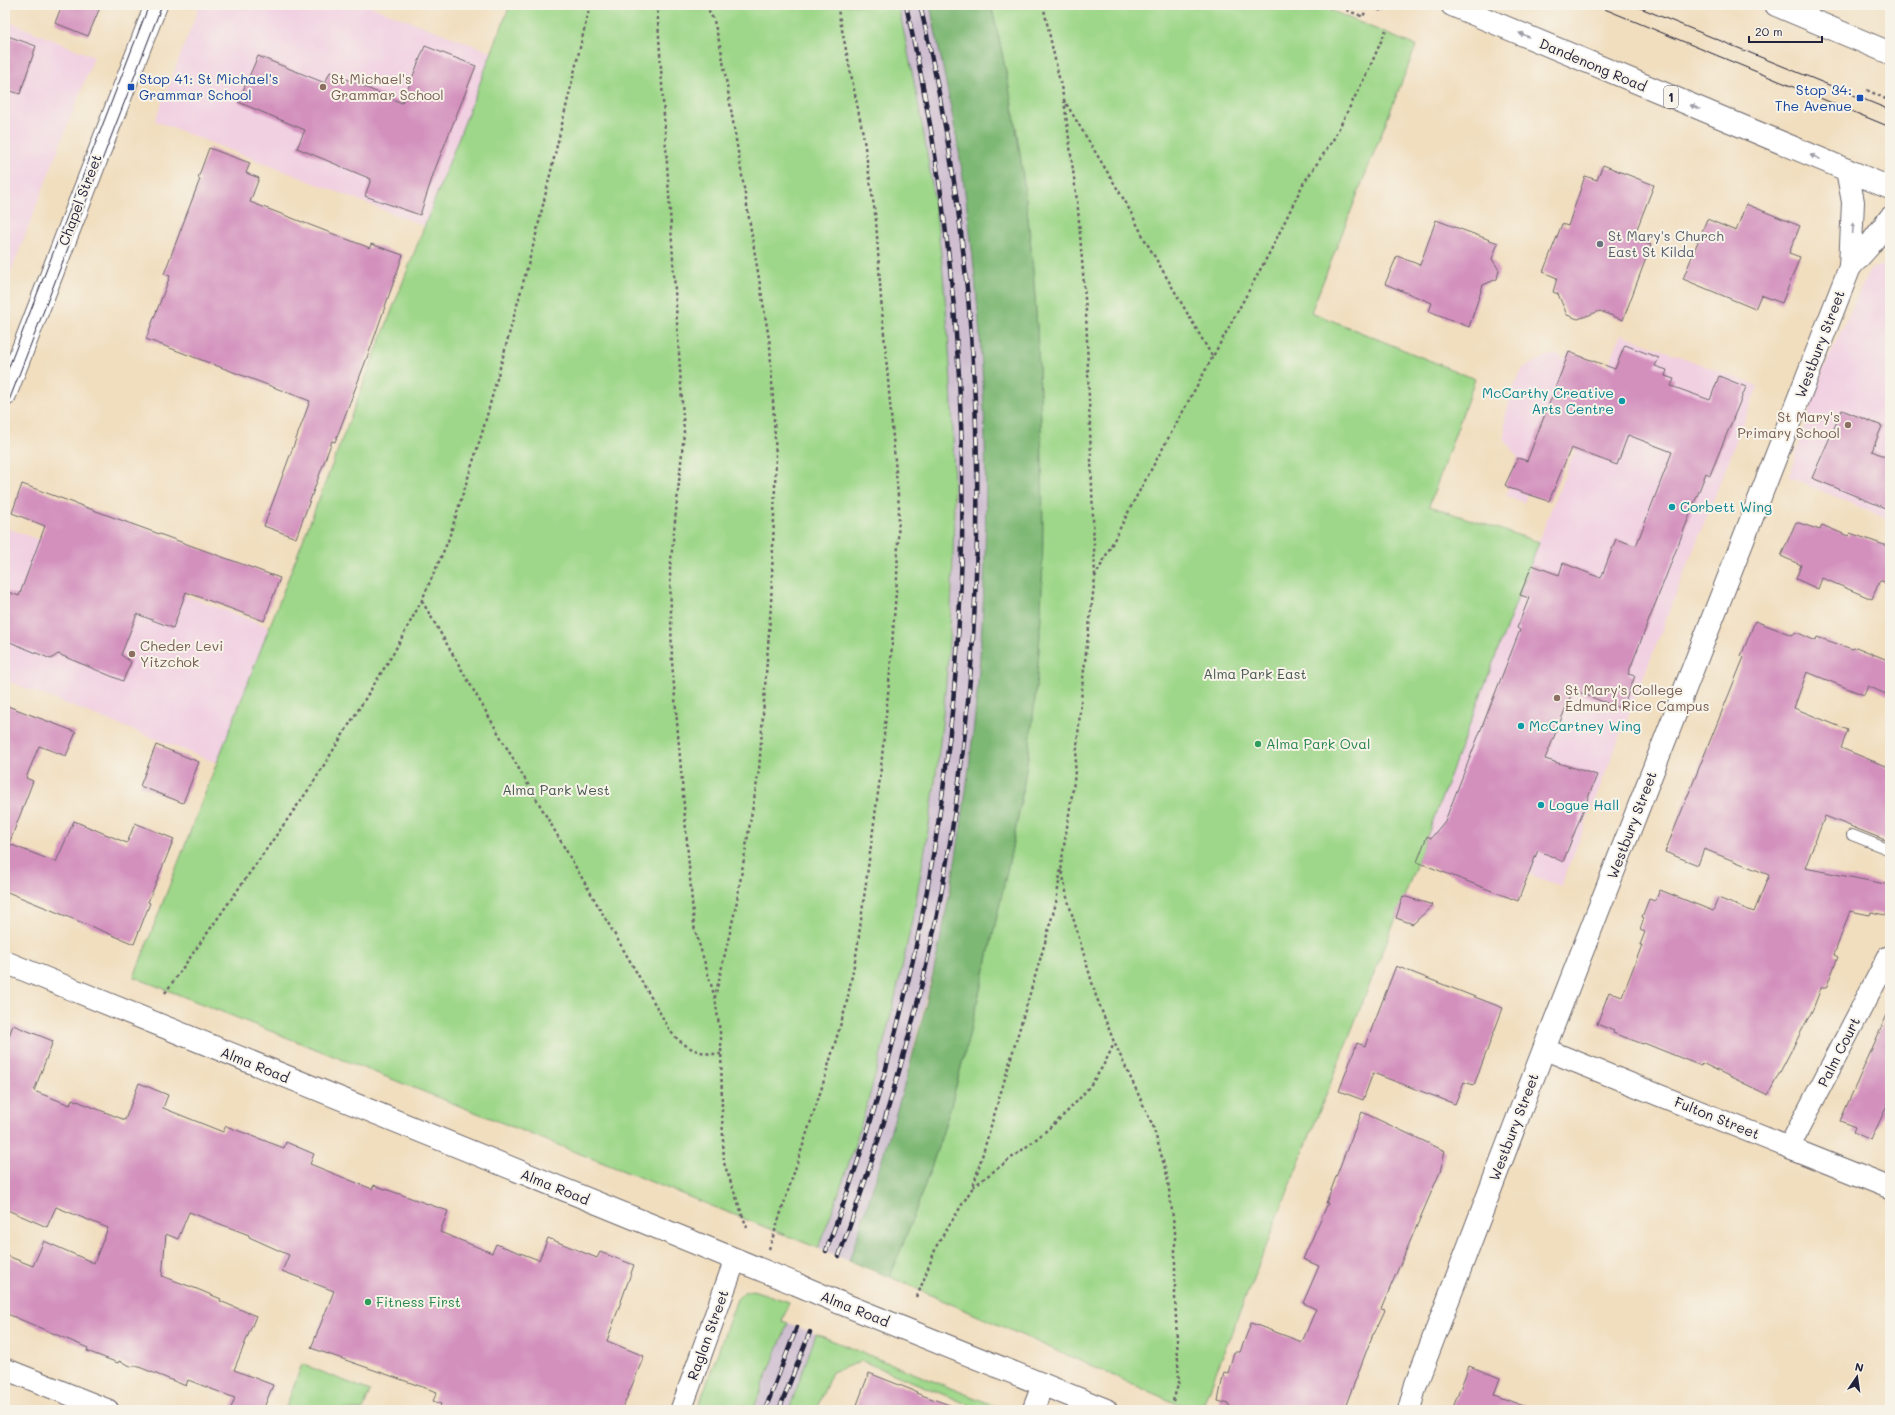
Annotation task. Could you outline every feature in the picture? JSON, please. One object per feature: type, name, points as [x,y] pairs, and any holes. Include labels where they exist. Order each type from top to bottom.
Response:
[{"type":"main road","name":"Chapel Street","points":[[7,385],[156,5]]},
{"type":"main road","name":"Dandenong Road","points":[[1452,5],[1890,188]]},
{"type":"main road","points":[[1776,5],[1890,53]]},
{"type":"main road","name":"Westbury Street","points":[[1409,1410],[1416,1384],[1544,1049],[1850,266],[1854,202],[1847,170]]},
{"type":"main road","name":"Westbury Street","points":[[1850,266],[1870,246],[1890,218]]},
{"type":"main road","name":"Alma Road","points":[[5,962],[761,1271],[1106,1410]]},
{"type":"main road","name":"Westbury Street","points":[[1398,1410],[1416,1384]]},
{"type":"street","name":"Palm Court","points":[[1789,1147],[1888,957]]},
{"type":"street","name":"Fulton Street","points":[[1544,1049],[1890,1188]]},
{"type":"street","name":"Raglan Street","points":[[681,1410],[735,1260]]},
{"type":"street","points":[[5,1369],[105,1409]]},
{"type":"street","points":[[1033,1410],[1043,1384]]},
{"type":"lane","points":[[1852,835],[1890,850]]},
{"type":"path","points":[[165,992],[311,786],[393,654],[422,600],[448,541],[483,430],[535,239],[590,5]]},
{"type":"path","points":[[657,5],[684,433],[670,570],[672,662],[694,926],[715,998],[721,1039],[724,1163],[747,1228]]},
{"type":"path","points":[[706,5],[714,21],[721,49],[770,345],[776,457],[771,605],[759,770],[736,906],[715,998]]},
{"type":"path","points":[[761,1271],[822,1087],[846,1006],[857,950],[880,778],[890,672],[896,578],[899,507],[881,299],[876,220],[861,127],[837,5]]},
{"type":"path","points":[[917,1297],[937,1246],[973,1188],[1056,903],[1074,782],[1083,678],[1095,577],[1086,311],[1078,209],[1064,100],[1043,5]]},
{"type":"path","points":[[1348,5],[1346,10],[1363,17],[1367,5],[1384,12]]},
{"type":"path","points":[[1095,577],[1212,356],[1271,250],[1303,184],[1336,134],[1369,69],[1386,30]]},
{"type":"path","points":[[1867,90],[1890,101]]},
{"type":"path","points":[[1064,100],[1126,203],[1149,247],[1212,356]]},
{"type":"path","points":[[422,600],[671,1032],[677,1040],[696,1050],[708,1055],[721,1054]]},
{"type":"path","points":[[1061,865],[1067,897],[1096,996],[1114,1042],[1153,1126],[1167,1175],[1175,1232],[1175,1298],[1179,1382],[1173,1401]]},
{"type":"path","points":[[973,1188],[1065,1116],[1088,1091],[1106,1064],[1114,1042]]},
{"type":"shaded area","name":"St Michael's Grammar School","points":[[200,5],[367,5],[492,52],[425,226],[155,121]]},
{"type":"shaded area","points":[[898,5],[930,5],[950,103],[966,198],[981,337],[985,417],[986,491],[983,631],[977,698],[962,820],[939,946],[897,1112],[849,1261],[818,1248],[840,1192],[870,1095],[887,1032],[909,935],[937,775],[951,628],[953,580],[955,502],[953,437],[949,351],[941,254],[922,120]]},
{"type":"shaded area","points":[[5,20],[94,57],[5,287]]},
{"type":"shaded area","name":"St Mary's Primary School","points":[[1890,263],[1890,520],[1789,477],[1821,374],[1870,269]]},
{"type":"shaded area","name":"St Mary's College Edmund Rice Campus","points":[[1621,334],[1758,386],[1561,886],[1426,836],[1531,560]]},
{"type":"shaded area","points":[[1569,352],[1605,365],[1549,501],[1527,494],[1524,503],[1506,496],[1510,487],[1505,485],[1518,458],[1505,440],[1505,417],[1513,389],[1523,368],[1547,356],[1558,354],[1564,359]]},
{"type":"shaded area","name":"Cheder Levi Yitzchok","points":[[5,527],[269,627],[217,763],[5,680]]},
{"type":"shaded area","points":[[788,1323],[816,1334],[789,1410],[754,1410]]},
{"type":"green space","name":"Alma Park West","points":[[510,5],[898,5],[923,130],[933,192],[941,255],[949,344],[953,433],[954,522],[951,610],[944,699],[934,787],[921,875],[903,963],[886,1036],[866,1107],[844,1178],[818,1248],[134,977]]},
{"type":"green space","points":[[930,5],[991,5],[1012,102],[1026,200],[1035,299],[1043,518],[1042,598],[1037,677],[1027,767],[1003,891],[951,1105],[930,1171],[890,1277],[849,1261],[887,1144],[910,1065],[939,946],[956,854],[970,761],[979,668],[984,574],[986,481],[983,387],[976,293],[959,151]]},
{"type":"green space","name":"Alma Park East","points":[[991,5],[1318,5],[1416,46],[1311,312],[1475,379],[1429,506],[1539,542],[1396,918],[1201,1410],[1191,1410],[890,1277],[930,1171],[951,1105],[969,1035],[1003,891],[1018,817],[1027,767],[1037,677],[1042,598],[1043,518],[1040,398],[1035,299],[1020,151],[1012,102]]},
{"type":"green space","points":[[753,1290],[789,1302],[782,1321],[788,1323],[753,1410],[697,1410],[737,1299],[744,1292]]},
{"type":"green space","points":[[816,1334],[998,1407],[999,1410],[981,1410],[862,1361],[832,1372],[816,1410],[789,1410]]},
{"type":"green space","points":[[302,1364],[370,1391],[363,1410],[285,1410]]},
{"type":"building","points":[[62,5],[101,5],[88,36],[55,23]]},
{"type":"building","points":[[5,35],[36,46],[20,94],[5,89]]},
{"type":"building","points":[[425,46],[476,66],[435,169],[420,215],[365,196],[371,179],[297,148],[305,130],[238,102],[258,56],[325,83],[330,72],[402,103]]},
{"type":"building","points":[[209,148],[250,163],[246,173],[259,178],[250,202],[370,248],[371,244],[403,255],[371,347],[335,442],[332,441],[296,538],[264,526],[310,401],[146,339],[170,276],[164,274],[200,179],[198,178]]},
{"type":"building","name":"St Mary's Church East St Kilda","points":[[1603,165],[1654,185],[1633,239],[1651,245],[1623,320],[1600,311],[1578,319],[1567,315],[1558,294],[1553,292],[1557,278],[1543,272],[1562,224],[1568,226],[1585,176],[1597,180]]},
{"type":"building","points":[[1746,204],[1800,226],[1789,253],[1800,257],[1782,303],[1761,295],[1755,309],[1683,279],[1707,219],[1736,231]]},
{"type":"building","points":[[1436,220],[1498,243],[1492,259],[1499,270],[1497,279],[1483,285],[1469,327],[1429,311],[1432,303],[1385,284],[1397,256],[1420,265]]},
{"type":"building","name":"St Mary's College Edmund Rice Campus","points":[[1625,345],[1659,358],[1655,366],[1667,370],[1665,376],[1674,379],[1671,386],[1710,400],[1719,376],[1746,387],[1710,475],[1706,473],[1628,674],[1635,676],[1622,709],[1573,690],[1545,759],[1597,775],[1563,862],[1538,850],[1518,901],[1417,862],[1427,836],[1431,838],[1445,821],[1520,630],[1517,628],[1529,598],[1520,595],[1532,565],[1559,575],[1563,563],[1601,578],[1616,539],[1636,546],[1672,452],[1628,435],[1617,465],[1571,448],[1549,501],[1509,488],[1505,485],[1518,458],[1527,461],[1569,352],[1615,369]]},
{"type":"building","points":[[1842,410],[1882,426],[1872,451],[1890,459],[1890,510],[1812,478]]},
{"type":"building","points":[[22,484],[280,578],[264,621],[186,592],[173,628],[137,614],[121,655],[131,662],[123,681],[58,654],[51,659],[5,640],[5,591],[19,596],[45,526],[12,513]]},
{"type":"building","points":[[1796,522],[1820,530],[1822,525],[1848,536],[1850,533],[1890,547],[1890,585],[1880,580],[1872,599],[1822,578],[1818,589],[1796,579],[1801,565],[1781,556]]},
{"type":"building","points":[[1755,621],[1792,635],[1796,632],[1816,641],[1817,637],[1852,649],[1856,647],[1890,661],[1890,696],[1868,686],[1864,695],[1807,672],[1794,708],[1848,730],[1841,748],[1890,768],[1890,842],[1825,816],[1805,868],[1890,885],[1890,916],[1871,912],[1870,915],[1850,911],[1834,955],[1838,957],[1826,988],[1821,988],[1813,1009],[1768,1095],[1702,1063],[1701,1066],[1644,1043],[1643,1044],[1613,1033],[1614,1031],[1597,1024],[1609,992],[1622,997],[1642,945],[1640,945],[1645,932],[1640,930],[1644,918],[1642,917],[1649,899],[1655,901],[1660,890],[1713,911],[1718,898],[1754,912],[1769,875],[1704,849],[1698,865],[1665,852],[1744,657],[1741,656]]},
{"type":"building","points":[[5,705],[76,732],[66,756],[39,746],[26,778],[33,781],[9,844],[56,862],[74,821],[127,843],[135,823],[174,839],[148,902],[150,903],[134,944],[5,891]]},
{"type":"building","points":[[156,745],[199,762],[183,803],[140,786]]},
{"type":"building","points":[[1403,896],[1433,905],[1413,924],[1396,918]]},
{"type":"building","points":[[1396,966],[1503,1008],[1474,1085],[1464,1082],[1455,1104],[1373,1073],[1363,1100],[1339,1091],[1357,1043],[1365,1046]]},
{"type":"building","points":[[1890,1008],[1890,1099],[1871,1140],[1853,1132],[1855,1127],[1840,1121]]},
{"type":"building","points":[[13,1025],[53,1041],[34,1091],[70,1105],[72,1099],[125,1120],[139,1083],[168,1095],[163,1108],[223,1132],[226,1126],[284,1148],[286,1142],[314,1154],[310,1164],[372,1189],[374,1185],[448,1211],[440,1232],[492,1253],[496,1244],[539,1260],[548,1238],[597,1258],[600,1252],[634,1265],[607,1341],[644,1356],[622,1410],[439,1410],[441,1404],[433,1401],[437,1392],[311,1348],[334,1291],[282,1271],[289,1255],[249,1237],[249,1235],[189,1212],[178,1239],[166,1234],[162,1276],[221,1299],[220,1301],[256,1316],[234,1370],[273,1385],[263,1410],[230,1410],[235,1398],[188,1380],[186,1386],[134,1365],[133,1367],[119,1361],[118,1363],[87,1351],[88,1348],[5,1313],[5,1255],[33,1266],[44,1241],[94,1263],[108,1228],[56,1207],[47,1227],[5,1209],[5,1047]]},
{"type":"building","points":[[1362,1112],[1445,1151],[1440,1172],[1381,1309],[1385,1310],[1373,1334],[1344,1410],[1230,1410],[1229,1404],[1218,1401],[1224,1372],[1228,1373],[1234,1352],[1240,1352],[1251,1323],[1302,1342],[1316,1309],[1303,1303],[1319,1266],[1303,1259],[1328,1203],[1326,1203]]},
{"type":"building","points":[[1469,1366],[1500,1378],[1494,1395],[1529,1408],[1529,1410],[1452,1410]]},
{"type":"building","points":[[869,1373],[917,1392],[916,1393],[955,1407],[954,1410],[855,1410]]},
{"type":"tram line","points":[[5,377],[149,5]]},
{"type":"tram line","points":[[5,411],[162,5]]},
{"type":"tram line","points":[[1595,5],[1890,127]]},
{"type":"tram line","points":[[1633,5],[1890,110]]},
{"type":"railway","points":[[826,1251],[877,1101],[916,947],[943,792],[958,634],[962,476],[955,318],[936,161],[906,5]]},
{"type":"railway","points":[[839,1256],[867,1175],[905,1051],[935,925],[955,812],[968,697],[976,581],[977,464],[972,348],[961,232],[944,118],[920,5]]},
{"type":"railway","points":[[765,1410],[797,1327]]},
{"type":"railway","points":[[779,1410],[810,1332]]},
{"type":"place","name":"Stop 41: St Michael's Grammar School","points":[[131,87]]},
{"type":"place","name":"St Michael's Grammar School","points":[[323,87]]},
{"type":"place","name":"Stop 34: The Avenue","points":[[1860,98]]},
{"type":"place","name":"St Mary's Church East St Kilda","points":[[1600,244]]},
{"type":"place","name":"McCarthy Creative Arts Centre","points":[[1622,401]]},
{"type":"place","name":"St Mary's Primary School","points":[[1848,425]]},
{"type":"place","name":"Corbett Wing","points":[[1672,507]]},
{"type":"place","name":"Cheder Levi Yitzchok","points":[[132,654]]},
{"type":"place","name":"St Mary's College Edmund Rice Campus","points":[[1557,698]]},
{"type":"place","name":"McCartney Wing","points":[[1521,726]]},
{"type":"place","name":"Alma Park Oval","points":[[1258,744]]},
{"type":"place","name":"Logue Hall","points":[[1541,805]]},
{"type":"place","name":"Fitness First","points":[[368,1302]]}]
